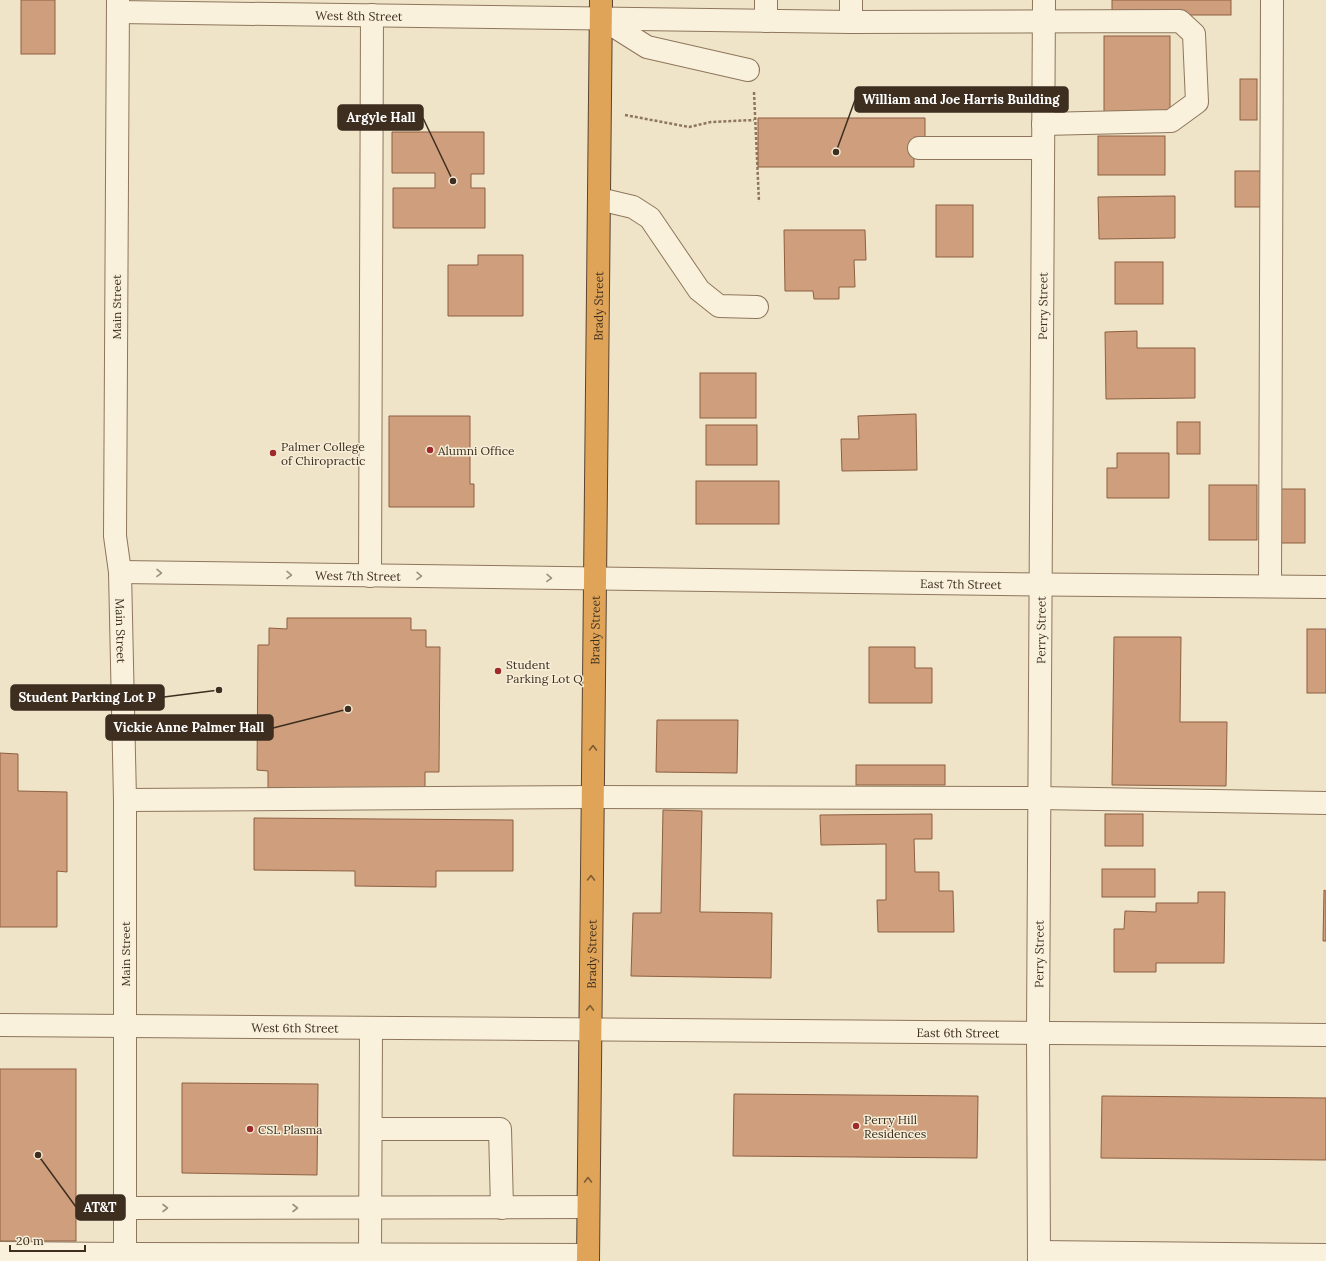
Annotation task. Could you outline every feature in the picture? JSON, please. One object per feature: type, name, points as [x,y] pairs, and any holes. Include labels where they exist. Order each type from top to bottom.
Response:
[{"type":"highway","name":"Brady Street","points":[[588,1258],[601,9]]},
{"type":"street","points":[[851,0],[851,22]]},
{"type":"street","points":[[1270,586],[1272,0]]},
{"type":"street","name":"West 8th Street","points":[[118,6],[372,15],[399,8],[766,10],[851,22],[1044,10],[1180,21],[1194,34],[1197,102],[1171,121],[1043,124]]},
{"type":"street","name":"Main Street","points":[[118,6],[115,536],[120,572],[125,800],[125,1258]]},
{"type":"street","points":[[601,9],[648,47],[748,70]]},
{"type":"street","name":"Perry Street","points":[[1039,1256],[1038,1034],[1044,10]]},
{"type":"street","points":[[370,576],[372,15]]},
{"type":"street","points":[[919,148],[1043,148]]},
{"type":"street","points":[[599,199],[632,207],[650,218],[699,290],[718,306],[757,307]]},
{"type":"street","name":"West 7th Street","points":[[120,572],[595,579]]},
{"type":"street","name":"East 7th Street","points":[[595,579],[1326,587]]},
{"type":"street","points":[[125,800],[592,797],[1039,798],[1326,803]]},
{"type":"street","name":"West 6th Street","points":[[0,1025],[590,1030]]},
{"type":"street","points":[[370,1255],[371,1029]]},
{"type":"street","name":"East 6th Street","points":[[590,1030],[1326,1035]]},
{"type":"street","points":[[371,1129],[500,1129],[502,1208]]},
{"type":"street","points":[[126,1208],[588,1207]]},
{"type":"street","points":[[0,1253],[29,1257],[125,1258],[370,1255],[588,1258]]},
{"type":"street","points":[[1039,1256],[1326,1255]]},
{"type":"path","points":[[754,91],[754,120],[759,202]]},
{"type":"path","points":[[625,115],[689,127],[711,122],[754,120]]},
{"type":"building","points":[[21,0],[55,0],[55,54],[21,54]]},
{"type":"building","points":[[1112,0],[1231,0],[1231,15],[1112,15]]},
{"type":"building","points":[[1104,36],[1170,36],[1170,114],[1104,114]]},
{"type":"building","points":[[1240,79],[1257,79],[1257,120],[1240,120]]},
{"type":"building","points":[[758,118],[925,118],[925,138],[914,137],[914,167],[758,167]]},
{"type":"building","points":[[392,132],[484,132],[484,174],[471,174],[471,188],[485,188],[485,228],[393,228],[393,188],[435,188],[435,173],[392,173]]},
{"type":"building","points":[[1098,136],[1165,136],[1165,175],[1098,175]]},
{"type":"building","points":[[1235,171],[1261,171],[1261,207],[1235,207]]},
{"type":"building","points":[[1175,196],[1175,238],[1099,239],[1098,197]]},
{"type":"building","points":[[936,205],[973,205],[973,257],[936,257]]},
{"type":"building","points":[[784,230],[865,230],[866,260],[854,260],[855,287],[839,287],[839,299],[814,299],[813,291],[785,291]]},
{"type":"building","points":[[478,255],[523,255],[523,316],[448,316],[448,265],[478,265]]},
{"type":"building","points":[[1115,262],[1163,262],[1163,304],[1115,304]]},
{"type":"building","points":[[1137,331],[1137,348],[1195,348],[1195,398],[1106,399],[1105,332]]},
{"type":"building","points":[[700,373],[756,373],[756,418],[700,418]]},
{"type":"building","points":[[916,414],[917,470],[842,471],[841,439],[859,439],[858,416]]},
{"type":"building","name":"Alumni Office","points":[[389,416],[470,416],[470,484],[474,484],[474,507],[389,507]]},
{"type":"building","points":[[1177,422],[1200,422],[1200,454],[1177,454]]},
{"type":"building","points":[[706,425],[757,425],[757,465],[706,465]]},
{"type":"building","points":[[1117,453],[1169,453],[1169,498],[1107,498],[1107,468],[1117,468]]},
{"type":"building","points":[[696,481],[779,481],[779,524],[696,524]]},
{"type":"building","points":[[1209,485],[1257,485],[1257,540],[1209,540]]},
{"type":"building","points":[[1275,489],[1305,489],[1305,543],[1275,543]]},
{"type":"building","points":[[287,618],[411,618],[411,630],[426,630],[426,647],[440,647],[439,772],[425,772],[425,788],[268,788],[268,771],[257,770],[258,645],[269,645],[269,628],[287,629]]},
{"type":"building","points":[[1307,629],[1326,629],[1326,693],[1307,693]]},
{"type":"building","points":[[1114,637],[1181,637],[1180,722],[1227,722],[1226,786],[1112,785]]},
{"type":"building","points":[[869,647],[915,647],[915,668],[932,668],[932,703],[869,703]]},
{"type":"building","points":[[657,720],[738,720],[737,773],[656,772]]},
{"type":"building","points":[[0,753],[18,754],[18,791],[67,792],[67,872],[57,871],[57,927],[0,927]]},
{"type":"building","points":[[856,765],[945,765],[945,785],[856,785]]},
{"type":"building","points":[[663,810],[702,811],[700,912],[772,913],[771,978],[631,976],[633,913],[661,913]]},
{"type":"building","points":[[932,814],[932,839],[914,839],[915,872],[939,872],[939,891],[953,891],[954,932],[878,932],[877,900],[886,900],[886,844],[821,845],[820,815]]},
{"type":"building","points":[[1105,814],[1143,814],[1143,846],[1105,846]]},
{"type":"building","points":[[254,818],[513,820],[513,871],[436,871],[436,887],[355,886],[355,871],[254,870]]},
{"type":"building","points":[[1102,869],[1155,869],[1155,897],[1102,897]]},
{"type":"building","points":[[1324,890],[1326,891],[1326,941],[1323,941]]},
{"type":"building","points":[[1198,892],[1225,892],[1224,963],[1156,963],[1156,972],[1114,972],[1114,929],[1124,929],[1125,911],[1156,912],[1156,903],[1198,903]]},
{"type":"building","points":[[0,1069],[76,1069],[76,1241],[0,1241]]},
{"type":"building","name":"CSL Plasma","points":[[182,1083],[318,1084],[317,1175],[182,1173]]},
{"type":"building","name":"Perry Hill Residences","points":[[734,1094],[978,1096],[977,1158],[733,1156]]},
{"type":"building","points":[[1102,1096],[1326,1098],[1326,1160],[1101,1158]]},
{"type":"place","name":"William and Joe Harris Building","points":[[836,152]]},
{"type":"place","name":"Argyle Hall","points":[[453,181]]},
{"type":"place","name":"Alumni Office","points":[[430,450]]},
{"type":"place","name":"Palmer College of Chiropractic","points":[[273,453]]},
{"type":"place","name":"Student Parking Lot Q","points":[[498,671]]},
{"type":"place","name":"Student Parking Lot P","points":[[219,690]]},
{"type":"place","name":"Vickie Anne Palmer Hall","points":[[348,709]]},
{"type":"place","name":"Perry Hill Residences","points":[[856,1126]]},
{"type":"place","name":"CSL Plasma","points":[[250,1129]]},
{"type":"place","name":"AT&T","points":[[38,1155]]}]
